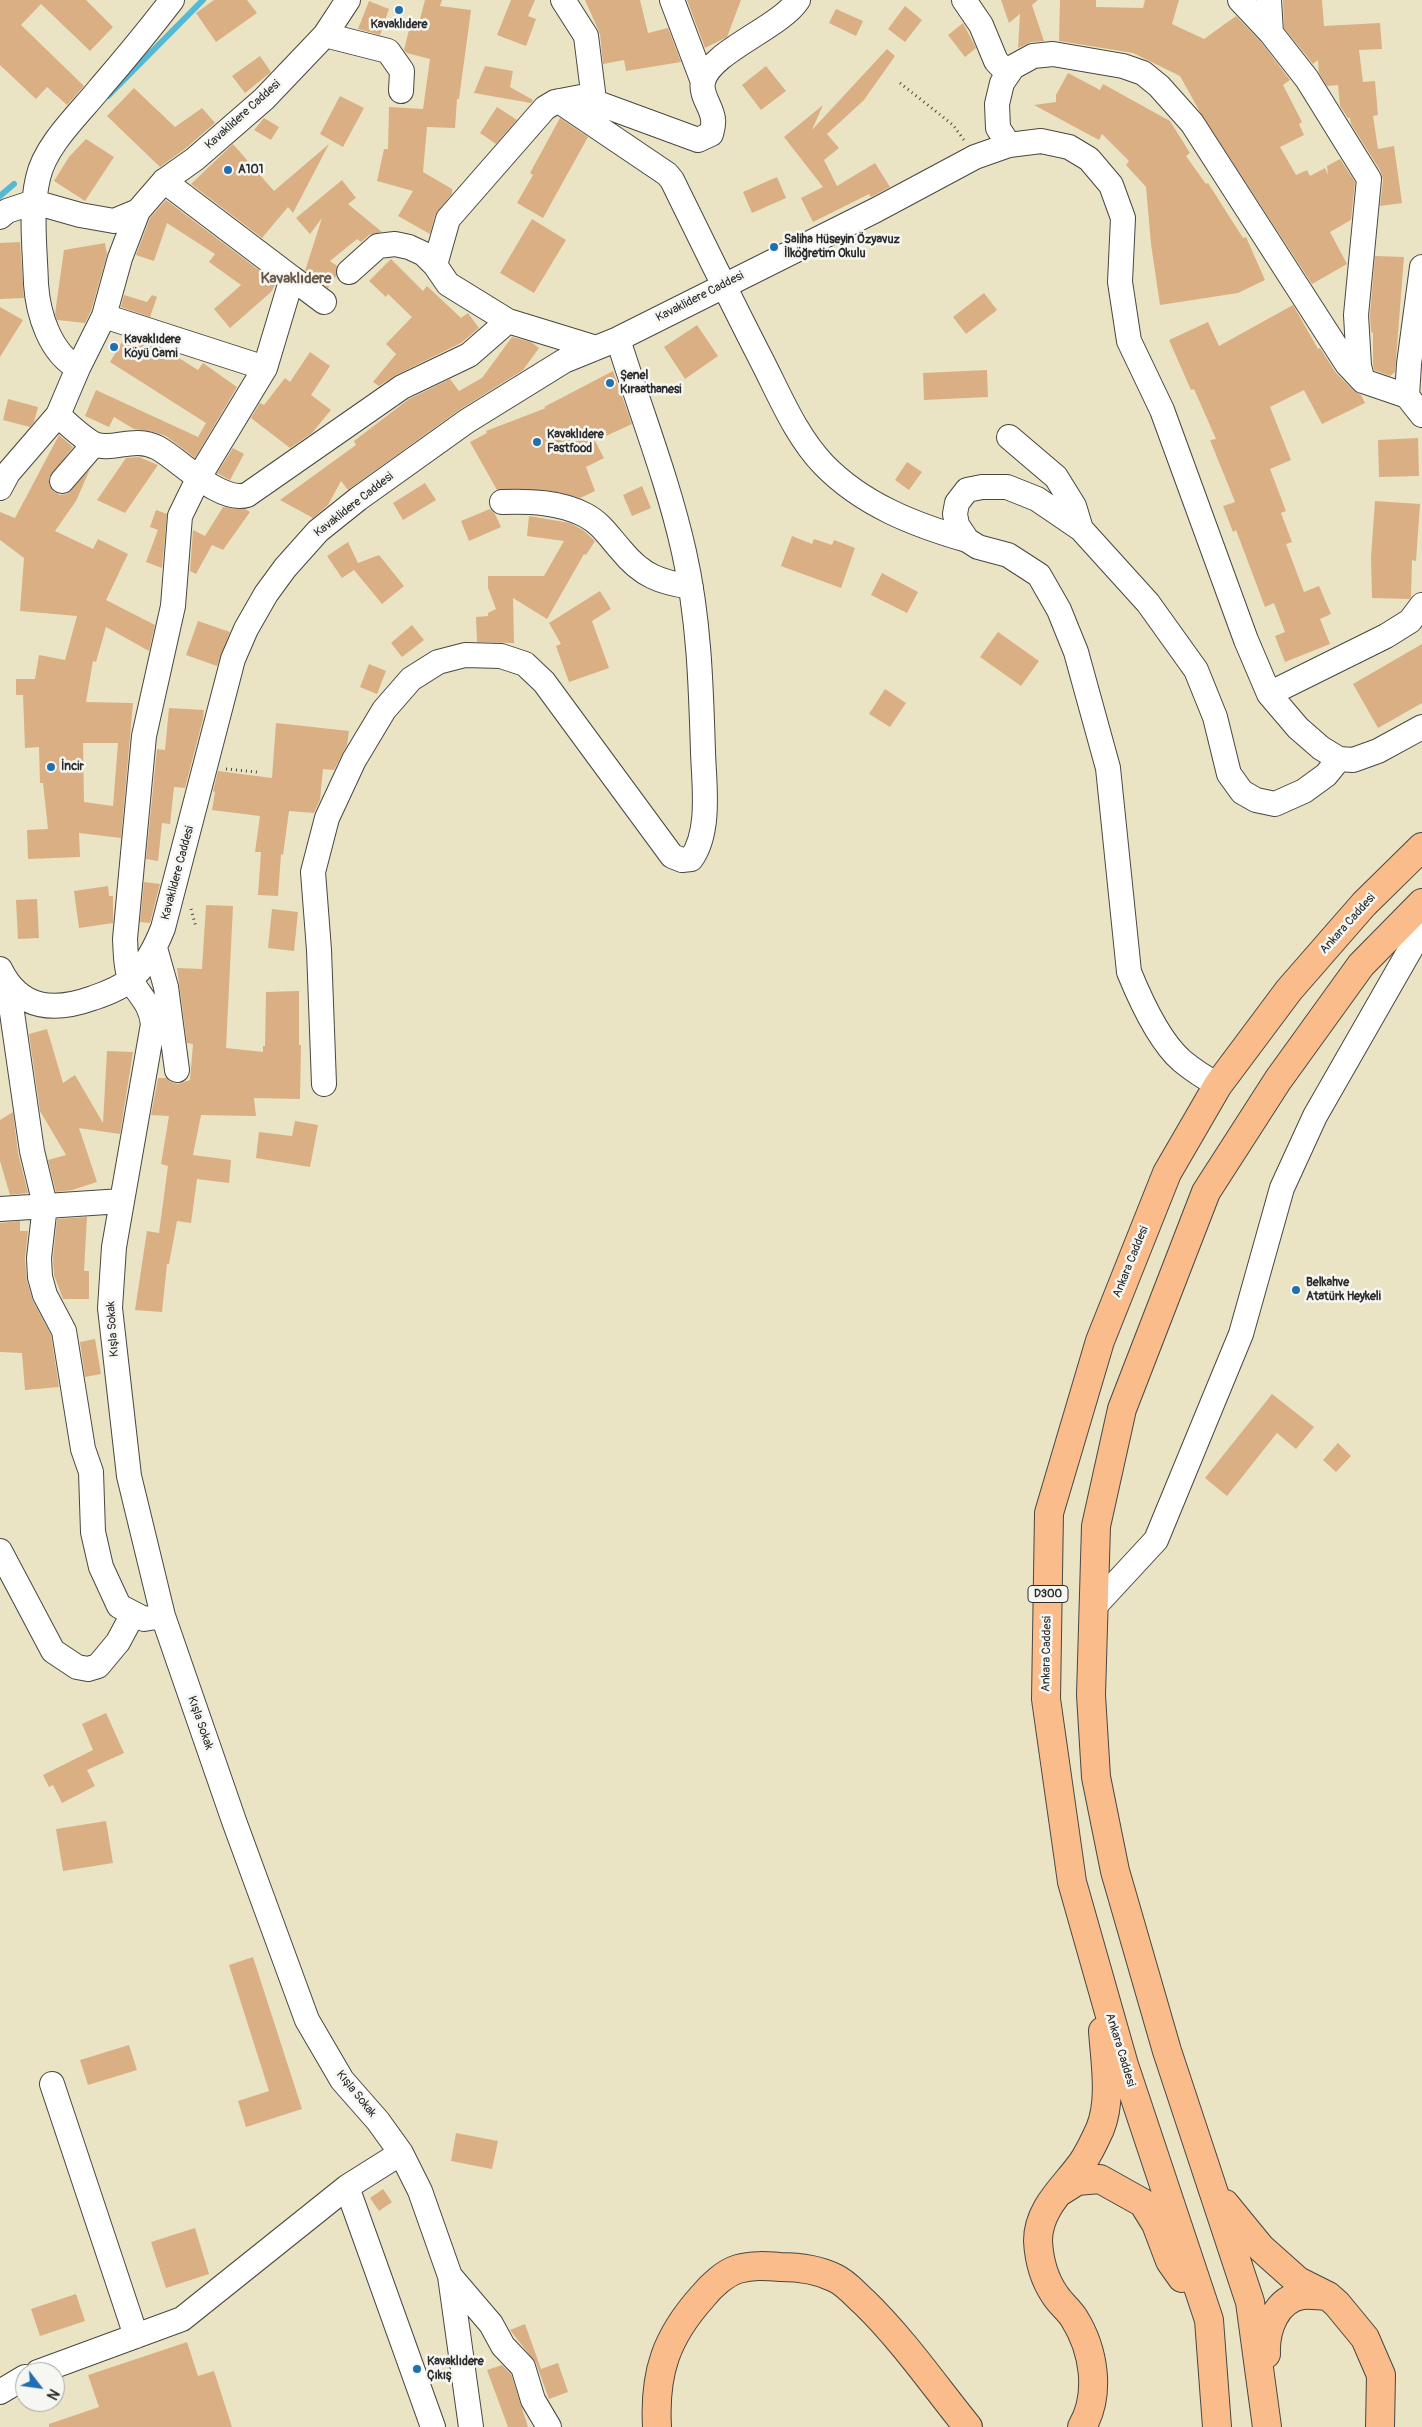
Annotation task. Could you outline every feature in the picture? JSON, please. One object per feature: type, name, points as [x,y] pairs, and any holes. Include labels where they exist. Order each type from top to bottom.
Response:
[{"type":"highway","name":"Ankara Caddesi","points":[[1217,2427],[1209,2320],[1124,2065],[1072,1882],[1046,1699],[1050,1513],[1100,1341],[1167,1173],[1218,1085],[1288,990],[1364,904],[1422,847]]},
{"type":"highway","points":[[1268,2427],[1250,2302],[1167,2051],[1115,1871],[1096,1777],[1090,1695],[1096,1526],[1122,1409],[1206,1192],[1278,1080],[1360,964],[1422,903]]},
{"type":"highway","points":[[1082,2427],[1090,2412],[1094,2387],[1091,2364],[1074,2318],[1054,2295],[1042,2267],[1040,2232],[1043,2219],[1054,2195],[1083,2162],[1101,2128],[1106,2102],[1099,1977]]},
{"type":"highway","points":[[1054,2195],[1078,2181],[1100,2179],[1143,2203],[1156,2224],[1170,2260],[1209,2320]]},
{"type":"highway","points":[[1211,2183],[1235,2218],[1262,2248],[1298,2281],[1328,2296],[1337,2304],[1364,2338],[1380,2375],[1380,2427]]},
{"type":"highway","points":[[657,2427],[657,2386],[665,2351],[685,2316],[718,2282],[737,2270],[760,2266],[794,2267],[817,2272],[836,2278],[851,2289],[883,2321],[968,2427]]},
{"type":"highway","points":[[1268,2427],[1266,2346],[1272,2319],[1282,2305],[1303,2295],[1328,2296]]},
{"type":"street","points":[[78,368],[66,362],[57,351],[44,323],[37,295],[34,202],[38,175],[55,142],[172,0]]},
{"type":"street","name":"Kavaklidere Caddesi","points":[[0,488],[8,473],[58,415],[78,368],[104,316],[120,258],[138,211],[164,181],[196,159],[264,100],[325,35],[348,0]]},
{"type":"street","points":[[563,0],[586,36],[594,100]]},
{"type":"street","points":[[435,265],[448,219],[545,108],[560,101],[581,97],[594,100],[698,140],[711,134],[714,118],[705,99],[703,82],[672,0]]},
{"type":"street","points":[[703,82],[716,61],[777,20],[798,0]]},
{"type":"street","points":[[964,0],[981,25],[996,61],[1008,74]]},
{"type":"street","points":[[1240,0],[1271,33],[1307,78],[1369,179],[1356,315],[1359,366],[1363,382]]},
{"type":"street","points":[[1269,0],[1271,33]]},
{"type":"street","points":[[325,35],[388,51],[402,71],[401,91]]},
{"type":"street","points":[[1009,145],[998,128],[997,104],[1002,83],[1013,67],[1033,56],[1053,54],[1123,66],[1143,73],[1159,86],[1192,123],[1347,364],[1363,382],[1407,396],[1422,416]]},
{"type":"street","points":[[560,101],[667,174],[672,180],[723,285],[795,425],[824,465],[853,490],[887,510],[924,528],[968,540],[978,547],[1008,555],[1039,575],[1059,610],[1076,652],[1108,768],[1129,972],[1140,999],[1154,1025],[1180,1060],[1218,1085]]},
{"type":"street","name":"Kavaklidere Caddesi","points":[[4,977],[25,998],[46,1007],[65,1007],[103,995],[131,979],[156,948],[163,928],[233,659],[246,629],[266,594],[285,568],[318,531],[358,499],[468,421],[564,361],[618,339],[876,210],[976,157],[1009,145],[1041,141],[1069,147],[1089,159],[1111,185],[1123,218],[1120,282],[1129,341],[1162,410],[1246,640],[1269,694],[1298,728],[1321,748],[1339,759]]},
{"type":"street","points":[[164,181],[324,302]]},
{"type":"street","points":[[0,217],[6,211],[34,202],[80,215],[114,221],[138,211]]},
{"type":"street","points":[[349,272],[378,246],[395,244],[424,254],[435,265],[448,284],[508,322],[596,348]]},
{"type":"street","points":[[1407,396],[1409,364],[1422,267]]},
{"type":"street","points":[[131,979],[126,968],[125,938],[144,736],[173,606],[180,516],[199,477],[265,368],[292,278]]},
{"type":"street","points":[[104,316],[265,368]]},
{"type":"street","points":[[58,415],[94,444],[112,446],[128,442],[142,443],[157,448],[231,497],[247,496],[402,388],[469,355],[508,322]]},
{"type":"street","points":[[324,1084],[319,950],[313,872],[327,818],[354,760],[384,710],[411,679],[438,662],[465,655],[483,655],[501,656],[525,664],[544,682],[672,856],[682,860],[691,859],[698,849],[702,838],[705,793],[700,662],[691,588],[674,514],[618,339]]},
{"type":"street","points":[[1009,437],[1056,477],[1074,506],[1081,529]]},
{"type":"street","points":[[62,481],[94,444]]},
{"type":"street","points":[[968,540],[958,525],[955,514],[957,503],[967,490],[982,486],[1007,487],[1037,499],[1081,529],[1148,603],[1196,670],[1215,718],[1229,774],[1242,792],[1256,800],[1275,804],[1304,791],[1326,775],[1339,759],[1354,760],[1378,751],[1422,727]]},
{"type":"street","points":[[502,502],[535,501],[567,507],[587,516],[606,532],[639,568],[661,582],[691,588]]},
{"type":"street","points":[[1269,694],[1386,636],[1410,621],[1422,605]]},
{"type":"street","points":[[1094,1607],[1156,1540],[1241,1334],[1282,1188],[1315,1116],[1422,929]]},
{"type":"street","points":[[156,948],[166,987],[177,1070]]},
{"type":"street","points":[[4,977],[32,1151],[45,1205],[39,1258],[40,1277],[45,1295],[64,1331],[83,1449],[91,1472],[93,1532],[101,1567],[119,1606],[144,1619],[164,1616]]},
{"type":"street","name":"Kışla Sokak","points":[[131,979],[152,1009],[153,1024],[114,1247],[110,1308],[129,1476],[164,1616],[234,1821],[307,2020],[342,2080],[378,2121],[401,2152],[420,2191],[450,2276],[471,2427]]},
{"type":"street","points":[[0,1209],[122,1201]]},
{"type":"street","points":[[1,1556],[53,1651],[77,1667],[88,1669],[98,1666],[118,1642],[133,1614]]},
{"type":"street","points":[[52,2084],[136,2336]]},
{"type":"street","points":[[65,2362],[182,2319],[347,2187],[401,2152]]},
{"type":"street","points":[[347,2187],[433,2427]]},
{"type":"street","points":[[450,2276],[491,2324],[503,2346],[523,2368],[533,2400],[548,2427]]},
{"type":"street","points":[[0,2392],[15,2383]]},
{"type":"path","points":[[900,83],[953,125],[976,157]]},
{"type":"path","points":[[207,761],[225,768],[257,772]]},
{"type":"building","points":[[0,0],[86,0],[113,27],[90,51],[41,4],[21,25],[84,86],[67,105],[47,87],[36,99],[0,65]]},
{"type":"building","points":[[214,0],[247,0],[257,13],[216,42],[196,13]]},
{"type":"building","points":[[425,0],[442,0],[440,6],[471,10],[459,99],[457,99],[455,128],[427,127],[423,172],[452,189],[452,194],[435,215],[430,234],[398,216],[413,191],[377,181],[384,149],[388,149],[389,107],[423,109],[430,59],[407,53],[404,50],[412,18],[420,19]]},
{"type":"building","points":[[511,0],[535,0],[528,16],[536,19],[526,46],[497,35]]},
{"type":"building","points":[[585,0],[640,0],[648,33],[668,28],[681,62],[626,71],[624,60],[603,64],[600,34]]},
{"type":"building","points":[[687,0],[741,0],[727,37],[705,48]]},
{"type":"building","points":[[1001,0],[1038,0],[1032,5],[1044,41],[1031,42],[1018,48],[1020,14],[1009,23]]},
{"type":"building","points":[[1060,0],[1096,0],[1096,7],[1143,8],[1145,0],[1179,0],[1172,24],[1204,39],[1236,16],[1261,42],[1290,80],[1283,85],[1302,122],[1299,124],[1304,135],[1280,147],[1296,175],[1307,170],[1310,176],[1325,168],[1328,175],[1327,166],[1340,159],[1355,182],[1351,220],[1330,232],[1347,264],[1312,284],[1200,112],[1180,76],[1133,53],[1059,41]]},
{"type":"building","points":[[1283,0],[1322,0],[1324,26],[1380,23],[1382,49],[1359,50],[1363,82],[1375,81],[1378,115],[1373,116],[1378,149],[1394,146],[1402,203],[1380,206],[1383,180],[1381,172],[1351,124],[1350,118],[1348,118],[1340,106],[1338,85],[1327,86],[1319,73],[1318,60],[1313,64],[1284,28]]},
{"type":"building","points":[[369,1],[389,9],[380,35],[358,29]]},
{"type":"building","points":[[905,6],[922,20],[905,42],[888,29]]},
{"type":"building","points":[[836,9],[863,21],[856,36],[829,23]]},
{"type":"building","points":[[963,23],[976,48],[965,57],[948,35]]},
{"type":"building","points":[[887,49],[895,56],[864,100],[827,134],[839,148],[824,160],[837,186],[875,163],[890,187],[871,197],[869,194],[813,222],[801,198],[823,187],[784,137],[823,105],[812,130]]},
{"type":"building","points":[[260,56],[271,72],[245,93],[232,76]]},
{"type":"building","points":[[485,66],[513,71],[510,87],[533,100],[531,103],[474,93]]},
{"type":"building","points":[[766,66],[786,91],[761,110],[742,85]]},
{"type":"building","points":[[1068,73],[1100,90],[1103,84],[1170,121],[1190,153],[1186,156],[1206,184],[1208,183],[1243,238],[1246,237],[1265,280],[1238,293],[1160,305],[1151,244],[1146,187],[1126,165],[1129,161],[1102,134],[1099,140],[1034,105],[1056,102],[1056,95]]},
{"type":"building","points":[[134,88],[175,127],[202,108],[215,123],[160,167],[107,116]]},
{"type":"building","points":[[340,96],[364,108],[343,147],[320,134]]},
{"type":"building","points":[[497,107],[517,120],[496,144],[480,133]]},
{"type":"building","points":[[264,118],[279,127],[271,140],[254,130]]},
{"type":"building","points":[[560,118],[588,137],[543,218],[517,203],[533,175],[530,173]]},
{"type":"building","points":[[86,139],[114,157],[85,201],[54,181],[69,157]]},
{"type":"building","points":[[233,144],[274,191],[329,144],[293,213],[288,207],[262,238],[191,184]]},
{"type":"building","points":[[777,177],[786,198],[752,213],[743,192]]},
{"type":"building","points":[[342,180],[356,198],[348,204],[382,232],[369,235],[361,242],[357,239],[330,261],[337,266],[336,276],[328,288],[305,271],[322,218],[310,234],[296,218]]},
{"type":"building","points":[[166,200],[276,283],[271,292],[230,328],[214,309],[241,285],[209,262],[215,254],[167,223],[154,261],[136,255],[150,218]]},
{"type":"building","points":[[532,219],[566,240],[534,293],[500,273]]},
{"type":"building","points":[[20,242],[24,298],[0,299],[0,243]]},
{"type":"building","points":[[105,243],[107,255],[91,311],[85,323],[57,320],[55,314],[64,250]]},
{"type":"building","points":[[1375,256],[1404,257],[1395,372],[1390,376],[1374,370],[1373,364],[1373,333],[1371,332],[1370,315]]},
{"type":"building","points":[[391,259],[423,291],[427,286],[461,318],[468,313],[479,328],[461,343],[396,375],[379,386],[373,382],[396,354],[386,344],[412,317],[388,294],[386,297],[369,281]]},
{"type":"building","points":[[984,293],[997,310],[966,334],[953,317]]},
{"type":"building","points":[[124,295],[147,302],[152,295],[157,297],[150,317],[121,307]]},
{"type":"building","points":[[1293,305],[1318,349],[1320,348],[1336,373],[1353,390],[1361,395],[1365,403],[1322,424],[1304,390],[1270,407],[1291,460],[1270,469],[1286,511],[1281,513],[1292,542],[1286,544],[1304,592],[1319,586],[1331,614],[1320,619],[1330,644],[1285,662],[1275,636],[1285,632],[1274,603],[1265,607],[1236,530],[1233,532],[1223,506],[1235,502],[1210,440],[1216,439],[1194,389],[1191,390],[1169,340],[1208,322],[1219,346]]},
{"type":"building","points":[[0,307],[23,320],[0,357]]},
{"type":"building","points":[[697,325],[718,356],[685,379],[664,347]]},
{"type":"building","points":[[125,337],[171,353],[198,370],[203,363],[237,387],[195,458],[166,436],[134,429],[114,417],[109,427],[85,416],[96,390],[198,437],[206,423],[110,362]]},
{"type":"building","points":[[512,337],[531,342],[539,348],[523,370],[459,410],[348,490],[341,481],[328,505],[313,518],[280,500],[356,445],[354,441],[409,399],[450,379],[459,391],[482,378]]},
{"type":"building","points":[[310,352],[330,366],[311,395],[331,410],[312,433],[290,448],[251,418],[260,403],[264,405],[285,378],[290,382]]},
{"type":"building","points":[[987,370],[988,397],[924,400],[923,373]]},
{"type":"building","points":[[613,371],[632,424],[595,441],[604,458],[586,467],[595,491],[580,498],[546,490],[497,490],[470,442],[487,433],[486,431],[546,408],[544,407]]},
{"type":"building","points":[[8,399],[38,407],[34,422],[30,427],[3,420]]},
{"type":"building","points":[[59,435],[73,447],[49,478],[49,485],[53,491],[60,495],[67,494],[90,469],[76,501],[55,531],[93,549],[98,539],[128,554],[106,600],[155,625],[149,651],[106,627],[96,662],[93,661],[86,702],[133,703],[121,838],[79,833],[80,857],[28,859],[27,830],[48,829],[43,783],[40,783],[39,747],[25,748],[23,695],[16,695],[16,679],[35,679],[39,655],[65,660],[77,616],[20,611],[24,558],[0,540],[0,512],[15,518]],"holes":[[[83,743],[118,743],[113,806],[84,802]]]},
{"type":"building","points":[[1418,438],[1419,476],[1379,477],[1378,440]]},
{"type":"building","points":[[233,448],[244,454],[230,480],[217,473]]},
{"type":"building","points":[[139,457],[158,465],[125,513],[97,500],[126,458]]},
{"type":"building","points":[[907,462],[922,472],[909,490],[895,480]]},
{"type":"building","points":[[425,483],[436,500],[403,520],[393,503]]},
{"type":"building","points":[[642,486],[651,508],[632,516],[623,495]]},
{"type":"building","points":[[1375,501],[1420,504],[1416,561],[1412,560],[1410,599],[1372,598],[1371,557]]},
{"type":"building","points":[[223,507],[245,509],[250,512],[223,550],[212,545],[196,574],[190,571],[193,530],[205,536]]},
{"type":"building","points":[[490,509],[495,514],[501,527],[469,541],[461,521]]},
{"type":"building","points":[[156,510],[167,514],[162,568],[146,562],[158,530],[150,527]]},
{"type":"building","points":[[529,516],[570,523],[583,530],[595,541],[586,555],[584,554],[547,619],[513,598],[514,643],[477,642],[476,617],[488,616],[488,613],[496,609],[488,588],[488,576],[544,576],[564,541],[527,536]]},
{"type":"building","points":[[792,536],[812,544],[814,539],[832,545],[834,540],[855,548],[841,588],[781,566]]},
{"type":"building","points":[[348,542],[358,563],[379,555],[404,586],[382,604],[354,570],[342,578],[327,556]]},
{"type":"building","points":[[882,573],[918,592],[907,613],[871,595]]},
{"type":"building","points":[[600,591],[611,609],[592,621],[609,668],[569,682],[556,646],[561,644],[549,623]]},
{"type":"building","points":[[198,621],[230,632],[217,666],[186,655]]},
{"type":"building","points":[[412,625],[424,640],[402,657],[391,643]]},
{"type":"building","points":[[998,632],[1039,661],[1021,686],[980,657]]},
{"type":"building","points":[[1422,644],[1422,703],[1378,728],[1353,684]]},
{"type":"building","points":[[369,664],[386,671],[377,694],[360,687]]},
{"type":"building","points":[[885,689],[906,703],[890,727],[869,714]]},
{"type":"building","points":[[169,708],[204,710],[185,788],[174,787],[170,824],[162,823],[158,861],[146,859],[157,749],[165,750]]},
{"type":"building","points":[[276,723],[349,731],[347,745],[334,770],[323,769],[320,800],[314,813],[289,811],[283,855],[281,854],[278,896],[258,895],[261,852],[255,852],[260,816],[212,810],[215,792],[213,791],[218,771],[272,778]]},
{"type":"building","points":[[144,882],[160,884],[150,923],[140,922]]},
{"type":"building","points":[[108,886],[109,896],[113,896],[113,923],[79,928],[74,891]]},
{"type":"building","points":[[37,899],[39,938],[18,939],[16,900]]},
{"type":"building","points":[[206,905],[233,906],[226,1048],[263,1052],[263,1046],[265,1046],[266,992],[299,991],[300,1099],[254,1098],[256,1116],[201,1115],[193,1155],[231,1160],[229,1183],[197,1179],[191,1223],[177,1221],[169,1264],[167,1264],[162,1312],[135,1310],[147,1231],[159,1233],[168,1166],[161,1164],[169,1116],[151,1115],[158,1078],[166,1078],[178,1084],[190,1080],[193,1044],[187,1043],[177,968],[202,969]]},
{"type":"building","points":[[272,909],[298,912],[294,951],[268,948]]},
{"type":"building","points":[[47,1029],[63,1083],[75,1075],[103,1123],[107,1051],[133,1052],[120,1134],[79,1128],[97,1182],[72,1190],[56,1192],[48,1160],[66,1155],[40,1111],[29,1034]]},
{"type":"building","points":[[13,1112],[18,1153],[28,1193],[10,1195],[0,1161],[0,1120]]},
{"type":"building","points":[[295,1121],[318,1125],[310,1167],[256,1158],[259,1132],[292,1136]]},
{"type":"building","points":[[87,1217],[84,1271],[89,1271],[89,1299],[63,1299],[54,1275],[53,1258],[57,1219]]},
{"type":"building","points":[[20,1221],[20,1231],[28,1231],[25,1259],[27,1281],[33,1301],[51,1335],[59,1387],[25,1390],[22,1353],[0,1352],[0,1223]]},
{"type":"building","points":[[95,1339],[101,1374],[85,1377],[80,1342]]},
{"type":"building","points":[[1272,1394],[1314,1427],[1296,1449],[1277,1433],[1227,1496],[1205,1478]]},
{"type":"building","points":[[1338,1443],[1351,1456],[1336,1472],[1323,1460]]},
{"type":"building","points":[[106,1713],[124,1753],[87,1770],[95,1786],[62,1803],[53,1785],[49,1787],[43,1775],[93,1750],[82,1724]]},
{"type":"building","points":[[106,1821],[113,1863],[63,1871],[56,1829]]},
{"type":"building","points":[[253,1957],[302,2109],[246,2127],[238,2101],[269,2091],[229,1965]]},
{"type":"building","points":[[129,2045],[137,2070],[88,2085],[80,2060]]},
{"type":"building","points":[[456,2133],[498,2141],[492,2169],[451,2161]]},
{"type":"building","points":[[383,2189],[392,2202],[379,2211],[370,2198]]},
{"type":"building","points":[[195,2228],[209,2274],[166,2288],[151,2242]]},
{"type":"building","points":[[76,2294],[85,2321],[40,2336],[31,2309]]},
{"type":"building","points":[[525,2324],[541,2369],[558,2363],[568,2392],[549,2399],[536,2363],[510,2330]]},
{"type":"building","points":[[187,2342],[198,2376],[214,2371],[232,2427],[49,2427],[49,2424],[99,2407],[88,2375]]},
{"type":"building","points":[[502,2365],[511,2374],[528,2427],[508,2427],[487,2370]]},
{"type":"waterway","points":[[108,96],[203,0]]},
{"type":"waterway","points":[[0,196],[14,184]]},
{"type":"place","name":"Kavaklıdere","points":[[399,10]]},
{"type":"place","name":"A101","points":[[228,170]]},
{"type":"place","name":"Saliha Hüseyin Özyavuz İlköğretim Okulu","points":[[774,247]]},
{"type":"place","name":"Kavaklıdere Köyü Cami","points":[[114,347]]},
{"type":"place","name":"Şenel Kıraathanesi","points":[[610,383]]},
{"type":"place","name":"Kavaklıdere Fastfood","points":[[537,442]]},
{"type":"place","name":"İncir","points":[[51,767]]},
{"type":"place","name":"Belkahve Atatürk Heykeli","points":[[1296,1290]]},
{"type":"place","name":"Kavaklıdere Çıkış","points":[[417,2369]]},
{"type":"district","name":"Kavaklıdere","points":[[296,279]]}]
